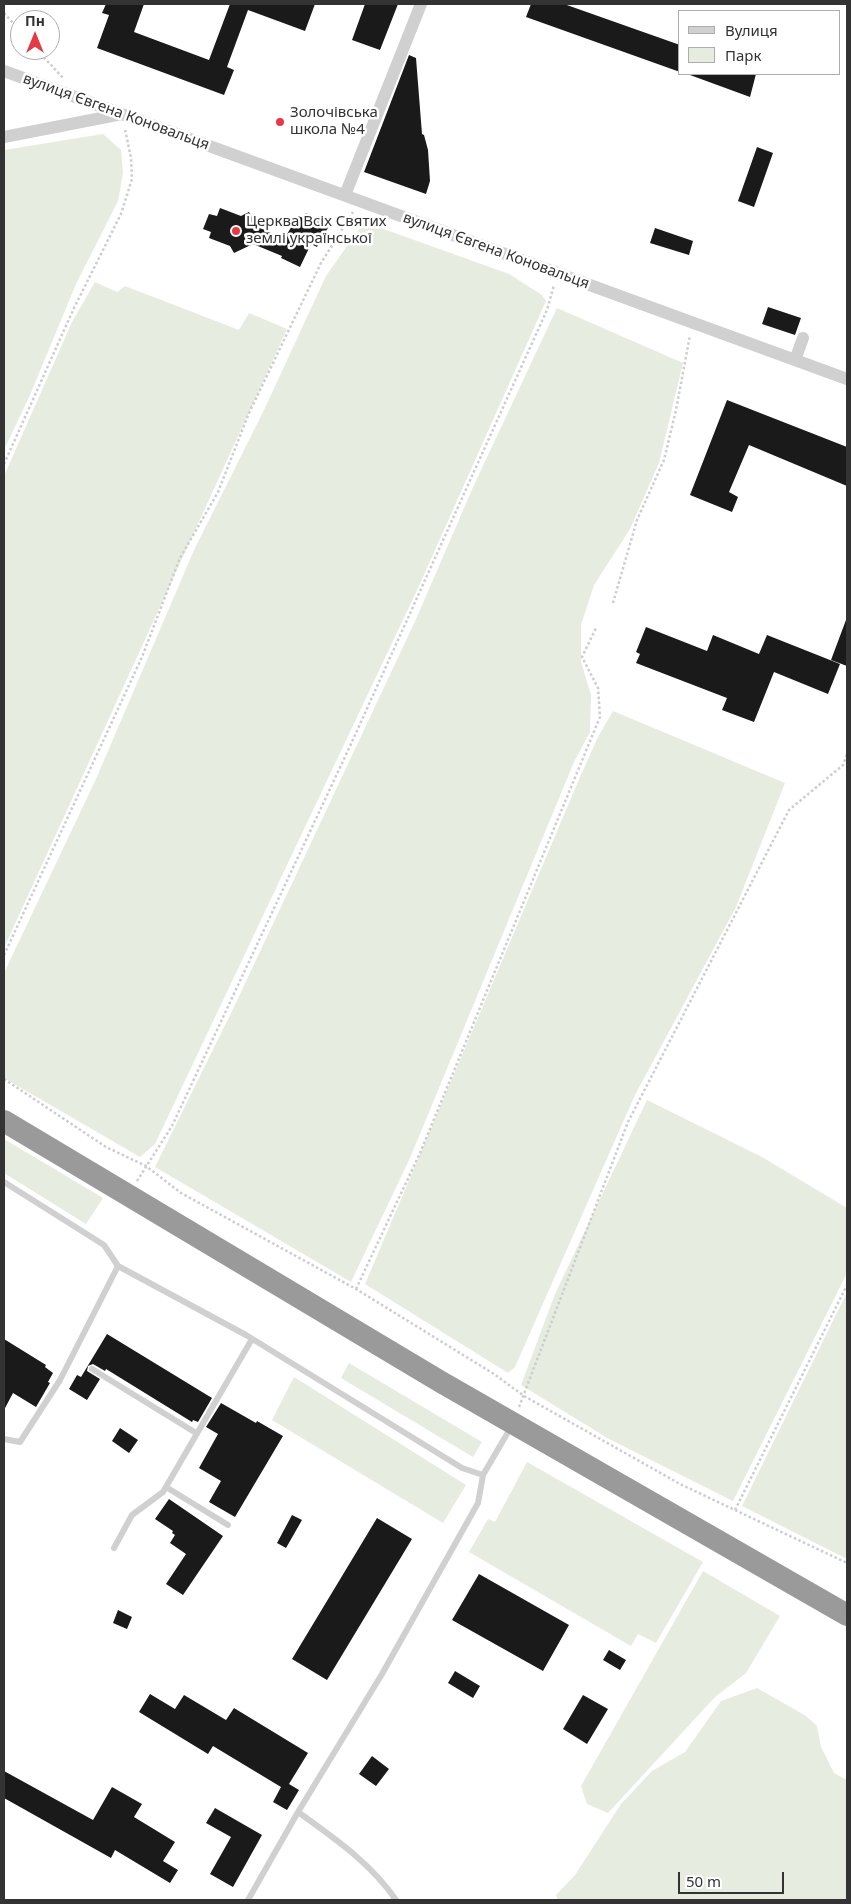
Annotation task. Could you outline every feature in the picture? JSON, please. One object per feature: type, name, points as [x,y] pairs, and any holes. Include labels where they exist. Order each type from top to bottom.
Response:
[{"type":"highway","points":[[4,1121],[513,1423],[847,1615]]},
{"type":"street","points":[[345,195],[420,4]]},
{"type":"street","name":"вулиця Євгена Коновальця","points":[[4,71],[360,200],[692,324],[847,379]]},
{"type":"street","points":[[4,137],[122,114]]},
{"type":"street","points":[[795,360],[803,338]]},
{"type":"lane","points":[[4,1182],[104,1245],[118,1266],[252,1339],[462,1468],[483,1475]]},
{"type":"lane","points":[[4,1439],[20,1442],[60,1380],[118,1266]]},
{"type":"lane","points":[[114,1548],[132,1515],[166,1487],[252,1339]]},
{"type":"lane","points":[[92,1369],[196,1434]]},
{"type":"lane","points":[[248,1900],[298,1812],[382,1674],[478,1503],[483,1475],[513,1423]]},
{"type":"lane","points":[[166,1487],[228,1525]]},
{"type":"lane","points":[[298,1812],[350,1850],[389,1890],[396,1900]]},
{"type":"path","points":[[46,60],[82,98]]},
{"type":"path","points":[[4,464],[74,308],[121,214],[132,179],[131,158],[122,114]]},
{"type":"path","points":[[4,955],[142,657],[180,558],[218,492],[249,413],[321,263],[360,200]]},
{"type":"path","points":[[128,1195],[172,1126],[351,744],[547,310],[558,274]]},
{"type":"path","points":[[613,603],[637,520],[664,460],[676,410],[692,324]]},
{"type":"path","points":[[356,1289],[420,1153],[600,717],[598,688],[582,657],[596,628]]},
{"type":"path","points":[[513,1423],[628,1122],[789,810],[842,764],[847,754]]},
{"type":"path","points":[[4,1079],[106,1147],[146,1166],[181,1193],[356,1289],[494,1374],[524,1396],[680,1484],[847,1563]]},
{"type":"path","points":[[735,1510],[847,1285]]},
{"type":"green space","points":[[103,134],[121,150],[123,173],[118,201],[76,284],[30,395],[4,450],[4,150]]},
{"type":"green space","points":[[364,222],[509,274],[542,295],[546,301],[419,586],[155,1144],[140,1157],[4,1078],[4,973],[96,779],[194,550],[264,410],[326,276]]},
{"type":"green space","points":[[95,282],[117,292],[125,286],[239,330],[249,313],[287,329],[4,948],[4,476],[72,322]]},
{"type":"green space","points":[[557,308],[683,363],[659,463],[630,529],[594,585],[581,625],[581,662],[591,695],[590,732],[574,762],[410,1158],[351,1282],[155,1167],[234,1007],[417,617],[474,485]]},
{"type":"green space","points":[[613,711],[785,783],[736,907],[635,1095],[515,1367],[508,1373],[365,1284],[580,777],[598,737]]},
{"type":"green space","points":[[647,1100],[762,1157],[847,1208],[847,1273],[733,1501],[609,1439],[521,1385],[555,1294]]},
{"type":"green space","points":[[4,1139],[103,1198],[86,1224],[4,1173]]},
{"type":"green space","points":[[847,1292],[847,1559],[742,1506]]},
{"type":"green space","points":[[349,1363],[482,1442],[473,1457],[341,1378]]},
{"type":"green space","points":[[294,1377],[466,1485],[443,1523],[272,1420]]},
{"type":"green space","points":[[527,1462],[703,1562],[656,1643],[638,1634],[631,1646],[469,1552],[488,1519],[495,1522]]},
{"type":"green space","points":[[703,1571],[780,1616],[746,1673],[715,1697],[608,1813],[587,1804],[581,1786]]},
{"type":"green space","points":[[757,1688],[806,1716],[817,1726],[821,1747],[834,1773],[847,1780],[847,1900],[558,1900],[556,1895],[575,1875],[621,1804],[652,1771],[685,1752],[721,1701]]},
{"type":"building","points":[[106,4],[144,4],[134,32],[209,60],[230,4],[315,4],[305,31],[248,10],[227,67],[234,70],[224,95],[97,48],[109,15],[102,13]]},
{"type":"building","points":[[365,4],[398,4],[380,50],[352,40]]},
{"type":"building","points":[[531,4],[564,4],[678,44],[678,71],[526,17]]},
{"type":"building","points":[[409,55],[416,58],[422,134],[424,135],[428,150],[430,181],[426,194],[364,172]]},
{"type":"building","points":[[690,75],[756,75],[750,97]]},
{"type":"building","points":[[757,147],[773,153],[754,207],[738,201]]},
{"type":"building","points":[[220,208],[241,216],[249,212],[258,227],[284,239],[298,216],[303,218],[306,213],[329,226],[317,247],[311,244],[300,267],[281,258],[282,256],[253,244],[234,253],[230,246],[209,238],[211,232],[203,229],[209,214],[217,216]]},
{"type":"building","points":[[655,228],[693,241],[689,255],[650,243]]},
{"type":"building","points":[[768,307],[801,318],[795,335],[762,324]]},
{"type":"building","points":[[727,400],[847,447],[847,486],[749,445],[729,492],[738,497],[732,512],[690,495]]},
{"type":"building","points":[[847,621],[847,666],[831,660]]},
{"type":"building","points":[[646,627],[707,651],[713,635],[759,654],[767,635],[840,664],[828,694],[774,672],[754,722],[722,710],[727,698],[636,663],[640,654],[636,652]]},
{"type":"building","points":[[107,1334],[212,1398],[198,1422],[193,1420],[192,1422],[106,1369],[105,1371],[93,1364],[88,1366],[87,1371],[100,1379],[87,1400],[69,1389],[77,1375],[81,1377]]},
{"type":"building","points":[[4,1339],[46,1365],[45,1367],[53,1373],[48,1382],[50,1383],[36,1407],[13,1393],[4,1410]]},
{"type":"building","points":[[221,1403],[283,1436],[235,1517],[209,1502],[221,1481],[199,1468],[218,1434],[206,1427]]},
{"type":"building","points":[[120,1428],[138,1440],[129,1453],[112,1441]]},
{"type":"building","points":[[169,1499],[223,1536],[183,1595],[166,1584],[186,1554],[170,1543],[175,1535],[172,1533],[173,1531],[155,1519]]},
{"type":"building","points":[[292,1515],[302,1520],[286,1548],[277,1543]]},
{"type":"building","points":[[377,1518],[412,1539],[327,1680],[292,1659]]},
{"type":"building","points":[[479,1574],[569,1625],[543,1671],[452,1620]]},
{"type":"building","points":[[118,1610],[132,1617],[127,1629],[113,1623]]},
{"type":"building","points":[[609,1650],[626,1660],[620,1670],[603,1660]]},
{"type":"building","points":[[455,1671],[480,1686],[473,1698],[448,1683]]},
{"type":"building","points":[[150,1694],[175,1709],[184,1695],[226,1720],[234,1708],[308,1753],[289,1784],[299,1790],[287,1810],[273,1802],[281,1787],[213,1746],[208,1754],[139,1712]]},
{"type":"building","points":[[583,1695],[608,1709],[587,1744],[563,1729]]},
{"type":"building","points":[[372,1756],[389,1769],[376,1786],[359,1774]]},
{"type":"building","points":[[4,1771],[93,1820],[112,1787],[142,1804],[134,1817],[175,1842],[163,1861],[178,1870],[170,1883],[115,1850],[111,1858],[4,1798]]},
{"type":"building","points":[[215,1808],[262,1835],[233,1887],[210,1874],[231,1837],[206,1823]]},
{"type":"place","name":"Золочівська школа №4","points":[[280,122]]},
{"type":"place","name":"Церква Всіх Святих землі української","points":[[236,231]]}]
